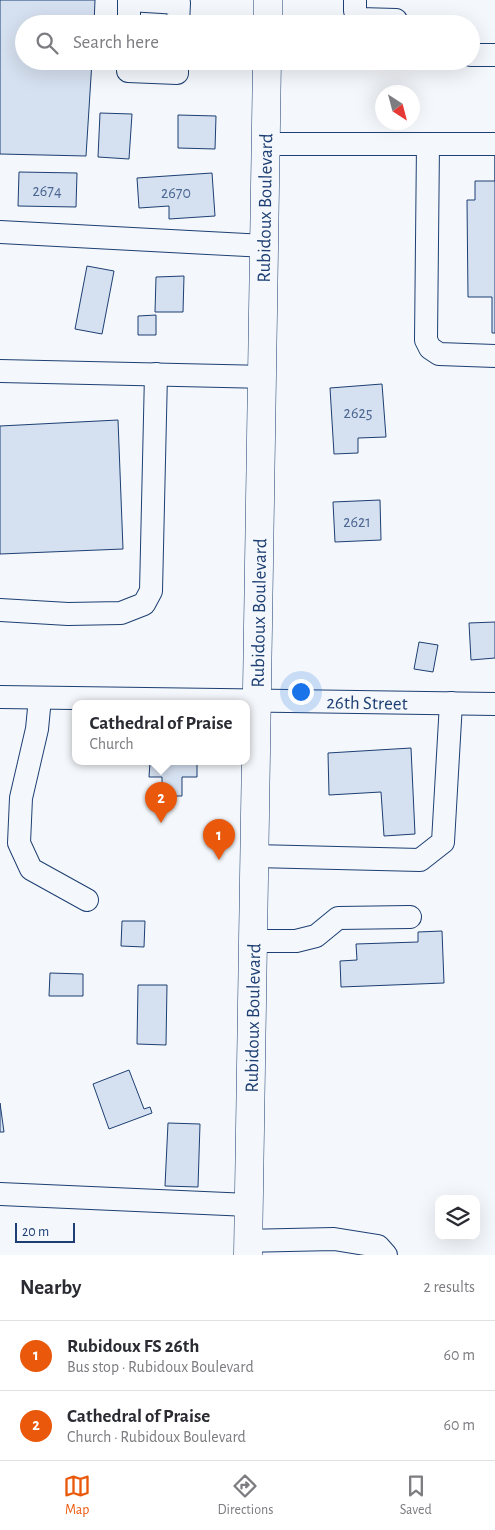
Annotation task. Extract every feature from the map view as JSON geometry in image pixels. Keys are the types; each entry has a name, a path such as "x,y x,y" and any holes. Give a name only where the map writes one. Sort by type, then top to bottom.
{"main road":[{"path":"268,0 268,15"},
{"name":"Rubidoux Boulevard","path":"248,1248 266,70"}],"street":[{"path":"129,15 129,0 179,3 178,15"},
{"path":"355,0 355,11 358,15"},
{"path":"480,55 495,55"},
{"path":"128,70 177,74 177,70"},
{"path":"265,144 495,144"},
{"path":"428,144 426,340 430,348 439,354 495,356"},
{"path":"0,232 264,246"},
{"path":"0,370 262,377"},
{"path":"0,610 68,614 121,613 144,604 151,591 156,374"},
{"name":"26th Street","path":"0,697 495,704"},
{"path":"40,698 37,729 21,798 19,843 31,869 87,900"},
{"path":"255,856 420,860 443,842 451,703"},
{"path":"253,941 296,941 316,936 338,918 410,917"},
{"path":"0,1194 249,1205"},
{"path":"248,1248 334,1239 378,1246 386,1255"}],"building":[{"path":"0,0 95,0 94,15 15,15 15,70 91,70 86,156 0,154"},
{"path":"100,113 132,114 129,159 98,157"},
{"path":"178,115 216,116 215,149 178,148"},
{"path":"19,172 77,173 76,207 18,206"},
{"path":"212,173 215,216 169,219 169,206 139,208 137,178"},
{"path":"475,181 495,181 495,333 492,333 492,297 468,297 467,200 475,200"},
{"path":"87,266 114,271 102,334 75,329"},
{"path":"184,276 183,312 155,312 156,277"},
{"path":"156,315 156,335 138,335 138,316"},
{"path":"382,384 386,437 358,438 358,453 334,454 330,388"},
{"path":"118,420 123,549 0,554 0,426"},
{"path":"380,500 381,540 335,542 333,502"},
{"path":"495,622 495,658 471,660 469,623"},
{"path":"419,642 438,645 433,672 414,669"},
{"path":"411,748 415,834 384,836 381,792 329,795 328,753"},
{"path":"150,765 197,765 197,777 182,777 182,796 162,796 162,777 149,777"},
{"path":"122,921 145,921 144,947 121,946"},
{"path":"442,931 444,983 341,987 340,961 357,960 356,944 418,942 418,932"},
{"path":"50,973 83,974 83,996 49,996"},
{"path":"138,985 167,985 166,1045 137,1044"},
{"path":"129,1070 144,1109 150,1107 152,1113 109,1129 93,1084"},
{"path":"0,1103 4,1132 0,1132"},
{"path":"168,1123 200,1124 198,1187 165,1186"}],"place":[{"name":"Cathedral of Praise","path":"161,823"},
{"name":"Rubidoux FS 26th","path":"219,860"}]}
